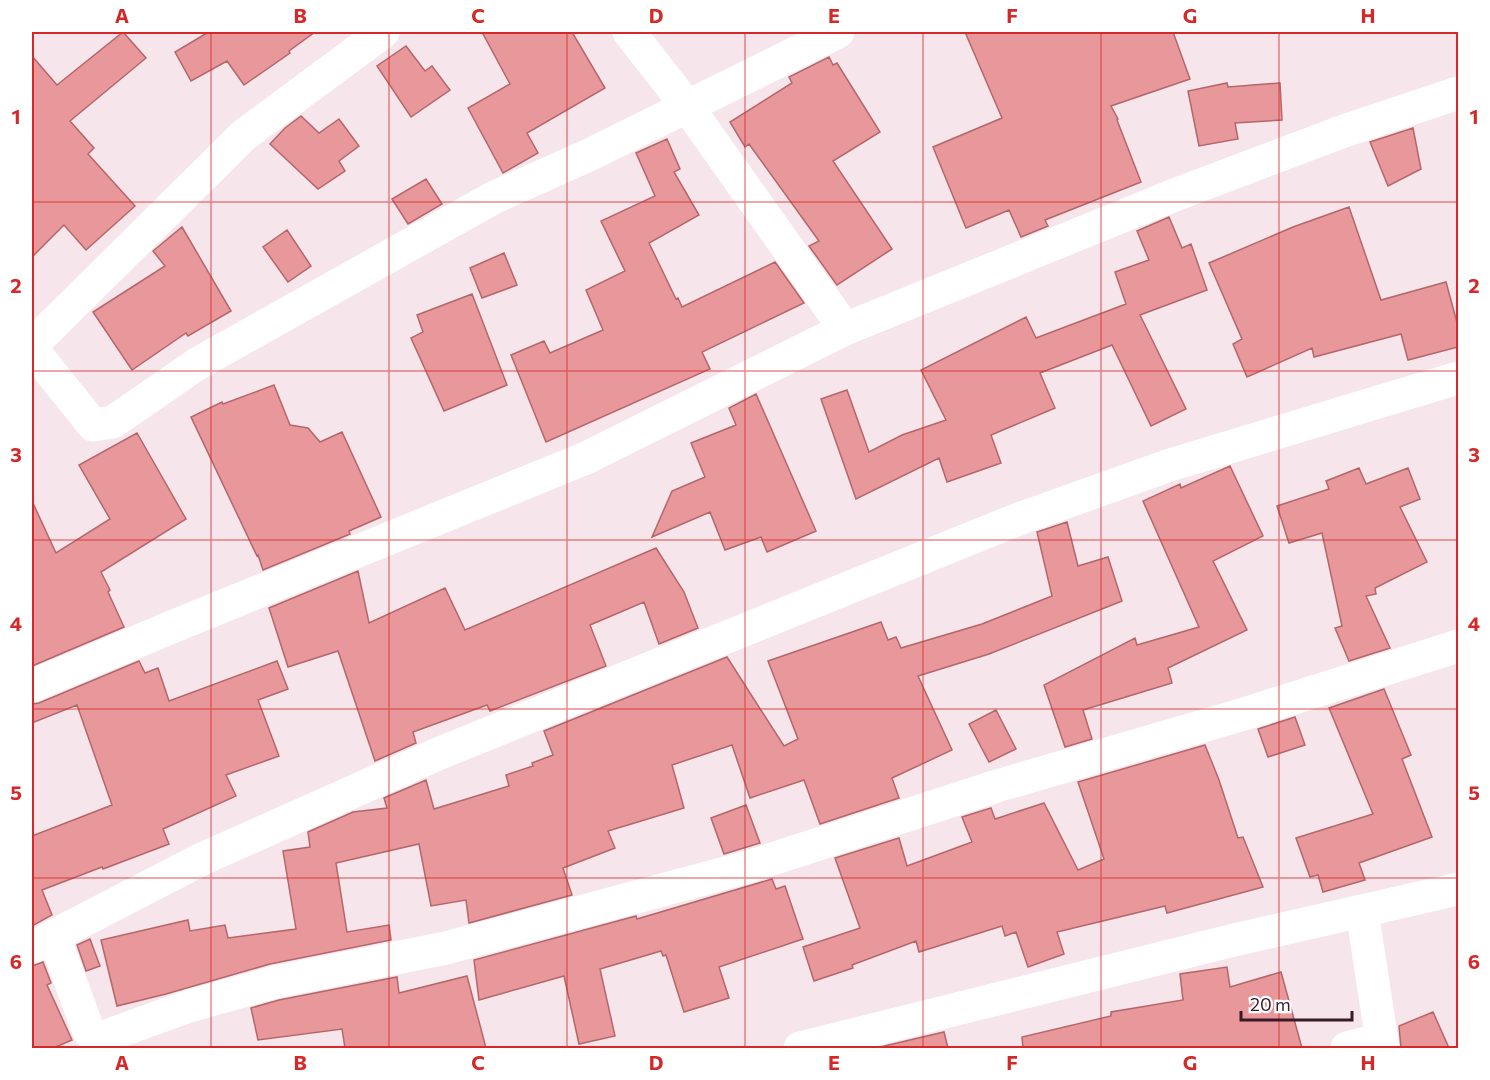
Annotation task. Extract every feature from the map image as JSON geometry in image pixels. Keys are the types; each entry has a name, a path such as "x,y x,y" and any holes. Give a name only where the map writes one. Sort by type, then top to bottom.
{"street":[{"path":"32,345 244,135 383,32"},
{"path":"629,32 687,106 845,329"},
{"path":"32,349 93,425 112,422 197,364 493,198 589,155 838,32"},
{"path":"32,686 167,628 586,458 845,329 1172,196 1344,131 1458,93"},
{"path":"1458,378 1170,465 1005,524 440,753 202,859 43,942 89,1032 98,1039 189,1006 264,985 447,948 748,867 997,786 1244,714 1458,646"},
{"path":"800,1048 1234,940 1458,889"},
{"path":"1347,1048 1383,1044 1362,911"}],"building":[{"path":"123,32 146,58 70,121 94,148 88,154 135,206 86,250 64,225 32,257 32,56 57,85"},
{"path":"206,32 315,32 289,51 290,53 244,85 227,61 191,81 175,52"},
{"path":"482,32 572,32 605,88 527,133 538,153 503,173 468,108 510,84"},
{"path":"965,32 1173,32 1190,79 1111,106 1141,182 1045,220 1048,226 1021,237 1009,210 966,228 933,147 1002,118"},
{"path":"406,46 425,71 432,66 450,90 411,117 377,66"},
{"path":"829,57 833,65 837,63 880,132 833,161 892,249 837,285 809,246 819,241 749,144 745,147 730,122 792,83 789,77"},
{"path":"1227,83 1228,87 1280,83 1282,120 1235,123 1238,139 1199,146 1188,91"},
{"path":"301,116 319,133 339,119 359,146 339,161 345,171 318,189 270,144 285,128"},
{"path":"1413,128 1421,169 1388,186 1370,142"},
{"path":"667,139 680,169 674,172 699,215 649,243 682,307 775,262 804,303 702,352 710,369 546,442 511,355 544,341 550,353 603,330 586,290 625,271 601,221 655,196 636,153"},
{"path":"426,179 442,204 408,224 392,199"},
{"path":"1349,207 1381,300 1446,282 1458,326 1458,347 1408,360 1401,334 1314,357 1312,348 1247,377 1233,344 1242,339 1209,263 1293,227"},
{"path":"1169,217 1182,248 1191,244 1207,290 1140,315 1186,409 1151,426 1112,345 1040,373 1055,408 991,435 1001,463 947,482 939,458 856,499 821,399 847,390 869,452 902,435 946,420 921,370 1026,317 1036,338 1126,304 1115,272 1149,260 1137,231"},
{"path":"182,227 231,311 188,336 186,333 132,370 93,312 165,266 153,251"},
{"path":"287,230 311,266 288,282 263,247"},
{"path":"504,253 517,285 482,298 470,268"},
{"path":"472,294 507,385 444,411 411,338 423,332 417,315"},
{"path":"274,385 290,425 308,428 320,442 342,432 381,517 349,531 350,534 263,570 258,555 191,417 222,402 223,404"},
{"path":"756,394 816,531 767,552 761,537 725,550 710,512 652,537 672,491 705,477 691,443 736,425 729,408"},
{"path":"137,433 186,519 101,572 124,627 32,666 32,501 56,553 110,519 79,465"},
{"path":"1230,466 1263,536 1213,561 1247,630 1168,668 1172,683 1083,710 1092,739 1065,747 1044,685 1135,638 1137,645 1199,627 1143,501 1180,484 1181,488"},
{"path":"1359,468 1366,484 1408,468 1420,499 1400,507 1427,562 1375,588 1376,594 1366,596 1390,648 1349,661 1335,628 1342,626 1322,533 1289,543 1277,506 1329,489 1326,481"},
{"path":"1067,522 1078,566 1108,557 1122,601 989,654 918,676 952,750 892,778 899,798 820,824 804,780 750,798 732,745 672,765 684,808 608,831 615,848 563,868 572,895 469,923 466,900 431,906 419,844 336,863 347,932 389,925 391,940 270,964 117,1006 101,940 188,920 190,931 225,925 228,938 296,929 283,851 310,847 308,832 353,812 387,808 384,798 426,780 434,809 509,786 506,775 533,766 532,763 553,755 544,731 727,657 784,746 798,739 768,661 881,622 888,640 896,637 901,648 982,624 1052,596 1037,532"},
{"path":"656,548 684,592 698,628 659,644 644,602 590,625 606,666 490,711 487,705 413,732 416,743 375,761 338,651 288,667 269,608 358,571 369,623 445,588 465,630"},
{"path":"139,661 145,673 158,668 169,701 277,661 288,689 258,700 279,756 226,775 236,796 163,829 169,844 42,890 52,915 32,926 32,836 112,805 77,705 32,723 32,704"},
{"path":"1384,689 1411,755 1402,759 1432,837 1359,863 1365,880 1323,892 1318,875 1310,877 1296,838 1373,814 1329,708"},
{"path":"996,710 1016,749 989,762 969,724"},
{"path":"1295,717 1305,745 1268,757 1258,729"},
{"path":"1205,745 1238,838 1243,837 1263,887 1167,913 1165,906 1057,932 1064,954 1028,967 1016,932 1005,936 1002,926 919,952 916,941 852,965 853,968 814,981 803,947 860,928 835,858 899,838 907,866 972,842 962,817 991,808 995,819 1044,803 1078,870 1104,859 1078,782"},
{"path":"746,805 760,843 724,854 711,818"},
{"path":"772,879 776,889 785,886 803,939 719,967 729,998 684,1012 666,955 663,956 661,951 600,969 615,1036 579,1044 564,976 479,1000 474,960 636,916 637,919"},
{"path":"90,939 100,966 86,971 77,945"},
{"path":"43,962 51,983 47,985 72,1040 53,1048 32,1048 32,966"},
{"path":"1227,967 1230,987 1281,972 1302,1048 1023,1048 1022,1037 1111,1016 1111,1012 1183,1000 1180,974"},
{"path":"467,976 486,1048 345,1048 342,1029 258,1040 251,1008 279,1000 397,977 399,993"},
{"path":"1433,1012 1449,1048 1401,1048 1399,1026"},
{"path":"944,1032 948,1048 876,1048"}]}
